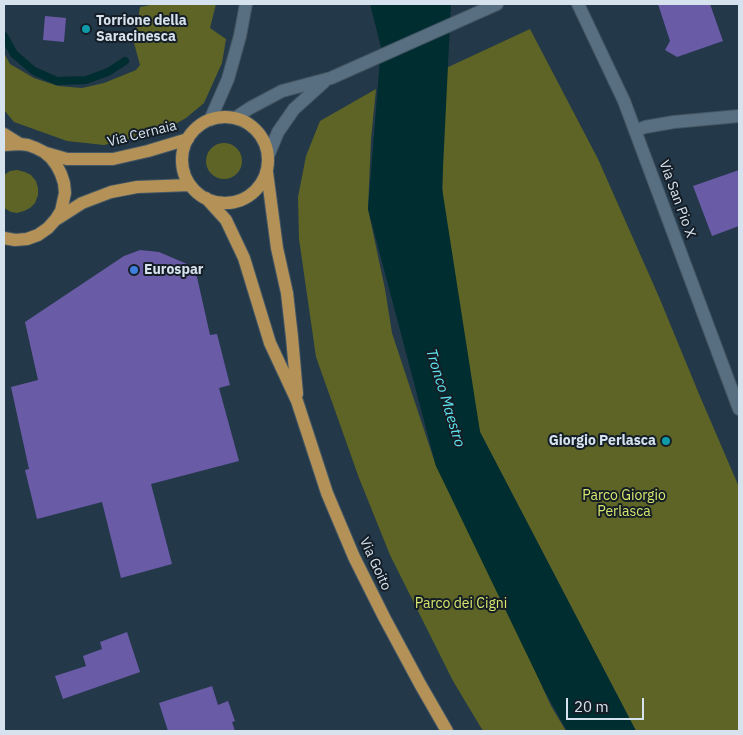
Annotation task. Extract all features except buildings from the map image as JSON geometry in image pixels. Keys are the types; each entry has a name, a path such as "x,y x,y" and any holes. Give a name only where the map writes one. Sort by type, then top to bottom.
{"main road":[{"path":"222,117 235,118 251,126 263,139 268,156 267,172 258,188 243,199 224,203 206,198 197,193 184,174 182,162 188,138 201,125 222,117"},
{"name":"Via Cernaia","path":"4,134 20,144"},
{"name":"Via Cernaia","path":"4,145 20,144 67,159 113,159 148,151 188,138"},
{"path":"4,238 21,239 38,235 56,219 64,202 64,183 57,166 44,152"},
{"name":"Via Goito","path":"267,172 277,248 287,294 297,401"},
{"path":"56,219 82,204 111,192 137,187 190,185"},
{"name":"Via Goito","path":"206,198 226,220 244,258 270,343 297,401 327,493 354,557 384,618 447,731"}],"street":[{"path":"210,120 228,79 240,36 246,4"},
{"path":"235,118 282,92 325,81 497,4"},
{"name":"Via San Pio X","path":"578,4 624,101 636,131 739,409"},
{"path":"268,156 278,132 294,109 325,81"},
{"path":"636,131 674,122 739,116"}],"green space":[{"path":"155,4 216,4 210,28 226,39 222,63 204,103 186,118 167,129 104,145 67,141 14,122 4,110 4,53 10,64 34,78 58,86 82,88 104,83 136,70 140,65 134,43 130,41 137,27 140,7"},
{"name":"Parco Giorgio Perlasca","path":"530,29 598,159 659,297 739,487 739,731 636,731 480,432 442,222 444,69"},
{"name":"Parco dei Cigni","path":"376,89 371,139 368,209 392,333 436,466 497,585 551,706 566,731 483,731 453,681 390,555 359,478 316,357 299,239 298,197 306,156 320,121"},
{"path":"224,143 231,144 237,148 241,154 241,168 237,174 231,178 224,179 217,178 211,174 207,168 206,161 207,154 211,148 217,144"},
{"path":"17,170 31,175 36,181 38,195 35,203 30,208 17,213 4,208 4,175 10,171"}],"water":[{"name":"Tronco Maestro","path":"370,4 451,4 442,188 480,432 636,731 567,731 545,692 436,466 368,209 381,47"}],"waterway":[{"path":"4,36 14,54 34,71 57,81 86,80 108,72 125,61"}],"place":[{"name":"Torrione della Saracinesca","path":"86,29"},
{"name":"Eurospar","path":"134,270"},
{"name":"Giorgio Perlasca","path":"666,441"}]}
